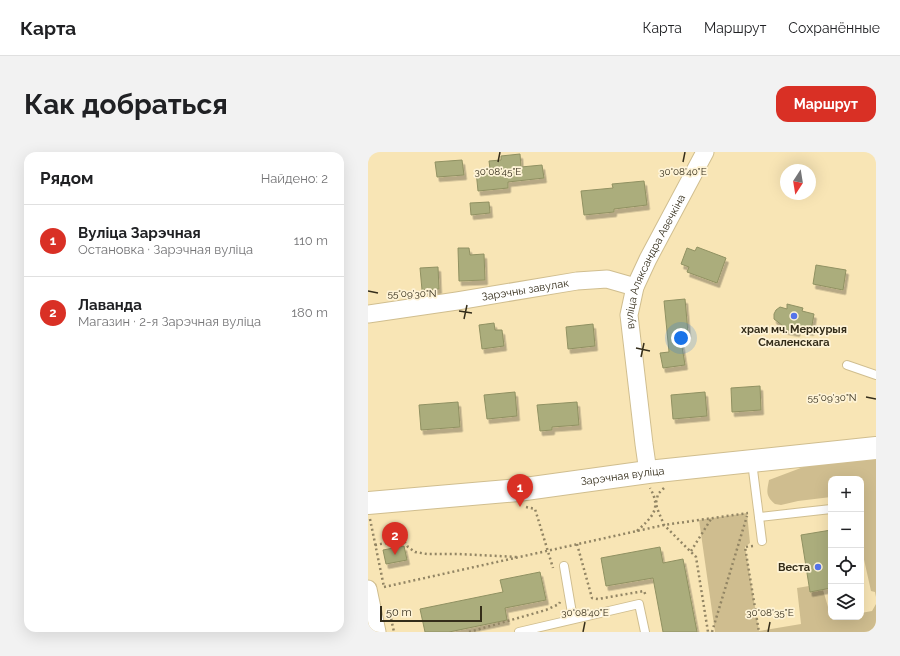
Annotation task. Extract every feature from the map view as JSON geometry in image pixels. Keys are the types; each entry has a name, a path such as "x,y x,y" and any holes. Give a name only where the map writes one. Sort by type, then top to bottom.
{"street":[{"name":"вуліца Аляксандра Авечкіна","path":"648,478 629,315 635,287 648,259 705,152"},
{"name":"Зарэчны завулак","path":"368,314 577,281 607,279 635,287"},
{"name":"Зарэчная вуліца","path":"369,510 518,490 648,478 752,461 876,448"},
{"path":"368,590 378,632"}],"lane":[{"path":"847,365 876,375"},
{"path":"752,461 756,515 760,543"},
{"path":"756,515 828,509"},
{"path":"564,566 573,619"},
{"path":"519,632 639,604 645,632"}],"path":[{"path":"648,478 664,525 696,557 708,632"},
{"path":"637,531 653,514 658,494 665,486"},
{"path":"712,632 750,507"},
{"path":"535,508 555,574"},
{"path":"369,510 384,587 664,525 748,513 756,515"},
{"path":"691,551 712,518"},
{"path":"375,545 404,541 408,547 415,552 427,554 519,557"},
{"path":"759,632 745,547 760,543"},
{"path":"577,544 592,598 598,599 644,591 646,598"},
{"path":"469,632 546,610 559,604 561,597"},
{"path":"388,602 394,632"}],"shaded area":[{"path":"876,456 876,597 875,592 871,591 864,560 864,476 828,476 828,497 798,501 781,505 775,504 768,496 767,490 769,480 806,466"},
{"path":"747,513 750,543 745,547 759,631 801,624 797,588 809,586 810,592 823,590 828,607 828,620 864,620 864,612 872,611 876,604 876,632 715,632 699,520"}],"building":[{"path":"520,154 521,167 542,165 544,178 508,182 508,188 478,191 476,171 490,169 489,161 501,160 501,156"},
{"path":"462,160 464,175 437,177 435,162"},
{"path":"644,181 647,205 614,209 614,212 584,215 581,191 613,188 612,184"},
{"path":"489,202 490,213 471,215 470,203"},
{"path":"697,247 726,258 717,283 687,272 689,267 681,264 687,248 695,251"},
{"path":"458,248 469,248 470,255 484,254 485,280 459,281"},
{"path":"816,265 846,270 843,290 813,284"},
{"path":"438,267 439,289 422,290 420,268"},
{"path":"685,299 688,333 680,334 685,365 663,368 660,353 669,352 664,301"},
{"name":"храм мч. Меркурыя Смаленскага","path":"787,304 803,308 802,311 814,314 811,331 798,328 797,332 782,329 783,326 774,319 774,314 780,307 787,309"},
{"path":"494,323 495,330 502,330 504,346 482,349 479,325"},
{"path":"593,324 595,346 568,349 566,327"},
{"path":"760,386 761,410 732,412 731,388"},
{"path":"515,392 517,416 487,419 484,395"},
{"path":"705,392 707,416 673,419 671,395"},
{"path":"458,402 460,427 421,430 419,405"},
{"path":"577,402 579,425 552,427 552,430 540,431 537,405"},
{"name":"Веста","path":"828,530 828,589 810,592 801,535"},
{"path":"404,546 407,560 386,564 383,550"},
{"path":"660,547 663,563 683,559 697,632 663,632 653,578 606,586 601,558"},
{"path":"540,572 546,600 505,608 507,620 449,632 425,632 420,609 503,592 500,580"}],"place":[{"name":"храм мч. Меркурыя Смаленскага","path":"794,316"},
{"name":"Вуліца Зарэчная","path":"520,507"},
{"name":"Лаванда","path":"395,555"},
{"name":"Веста","path":"818,567"}]}
